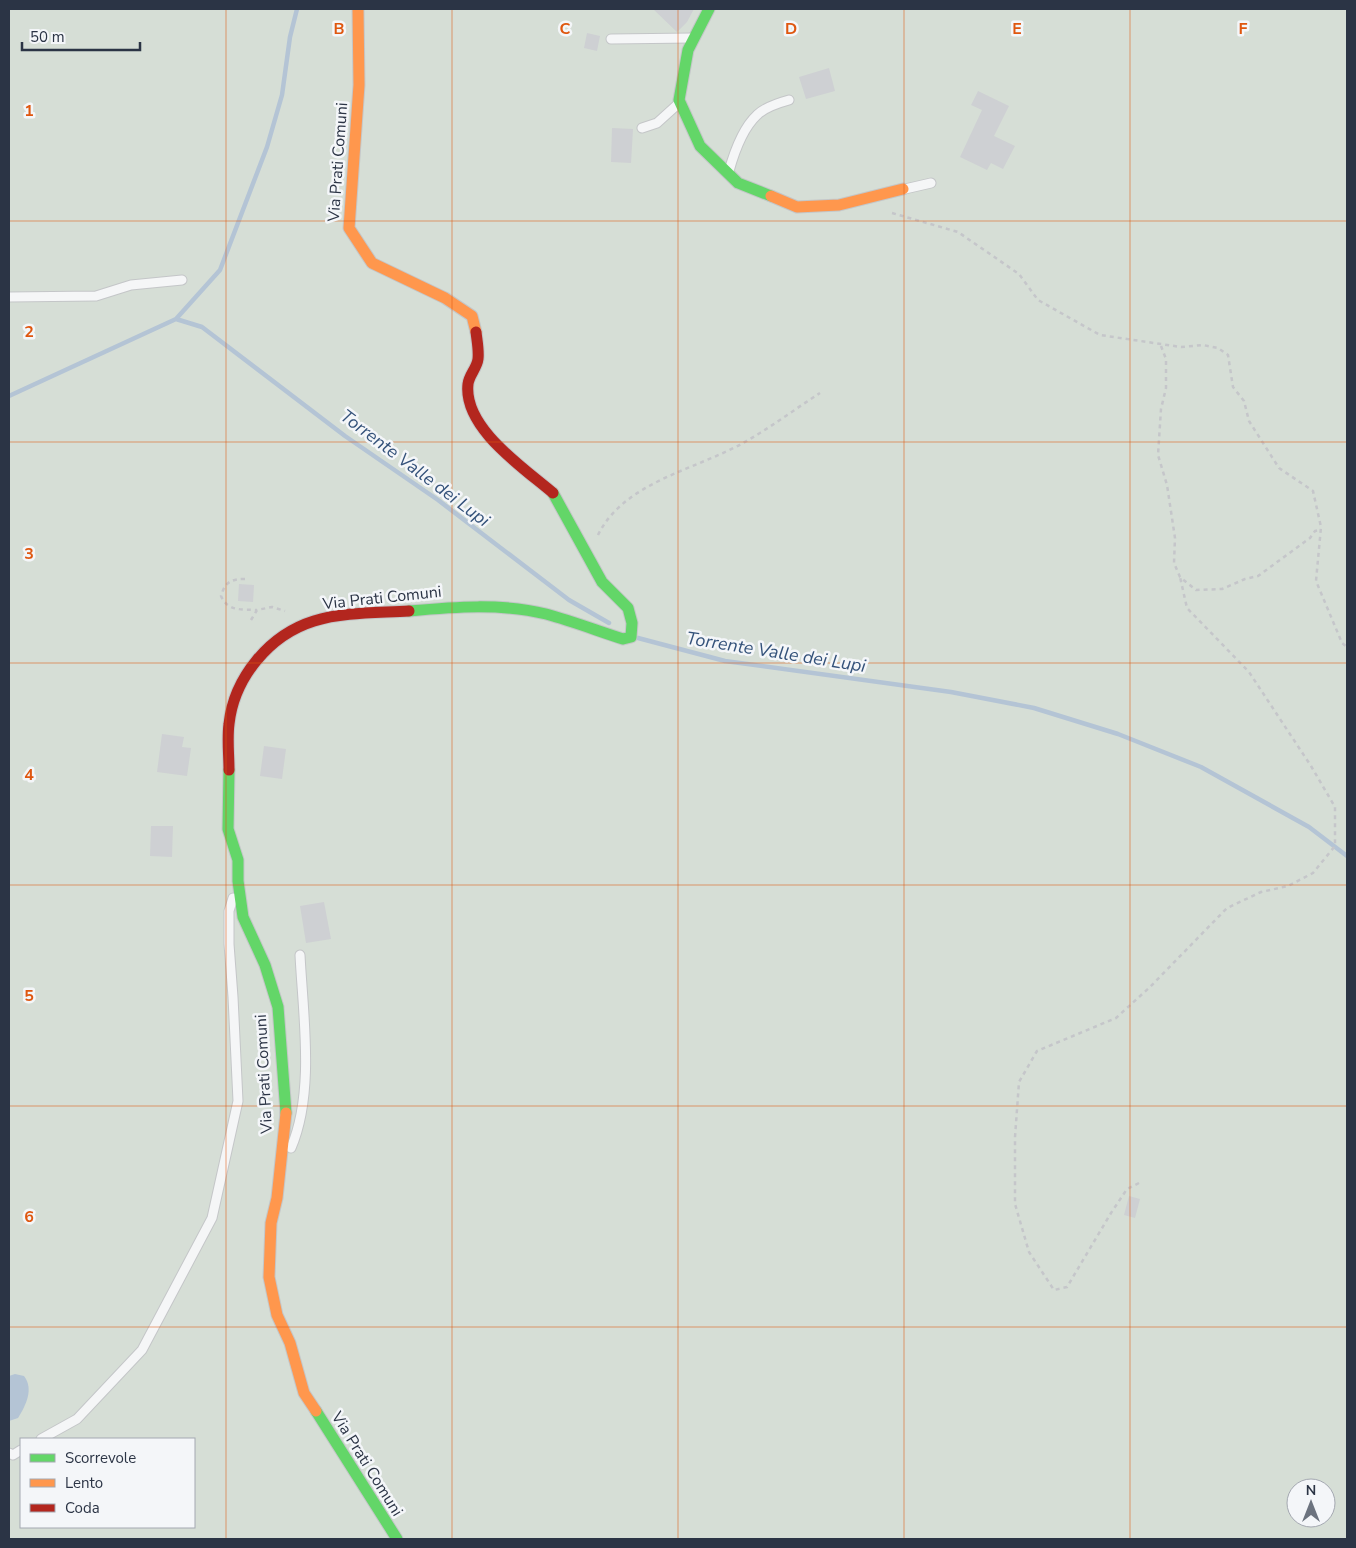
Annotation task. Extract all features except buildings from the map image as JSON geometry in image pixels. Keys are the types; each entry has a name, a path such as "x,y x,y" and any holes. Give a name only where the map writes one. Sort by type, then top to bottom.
{"street":[{"name":"Via Prati Comuni","path":"358,9 359,85 349,228 372,263 445,298 472,316 476,328 478,360 468,384 472,409 483,430 499,447 554,493 602,582 628,608 632,623 631,638 622,638 545,614 453,606 334,617 314,621 289,631 260,655 234,696 229,724 228,829 238,860 238,881 243,916 265,965 278,1006 286,1116 280,1175 271,1223 269,1277 277,1315 290,1343 304,1393 397,1539"},
{"path":"709,9 688,50 680,102 700,146 728,174 738,183 797,207 839,205 903,189"}],"lane":[{"path":"610,39 668,40 695,37"},
{"path":"728,174 733,157 757,115 775,104 789,100"},
{"path":"642,128 657,123 680,102"},
{"path":"903,189 931,183"},
{"path":"9,297 96,296 131,285 182,280"},
{"path":"43,1438 77,1420 142,1350 212,1218 238,1101 233,997 228,944 229,911 238,881"},
{"path":"280,1175 298,1134 302,1112 305,1060 300,955"},
{"path":"9,1452 13,1455 20,1451"}],"path":[{"path":"889,208 892,214 958,232 1019,274 1038,300 1100,335 1181,347 1203,345 1218,348 1228,355 1233,386 1244,401 1249,421 1280,468 1313,491 1320,530 1316,581 1342,643 1347,646"},
{"path":"1139,1183 1127,1189 1067,1287 1054,1290 1029,1252 1015,1204 1015,1137 1019,1082 1037,1051 1116,1018 1163,974 1227,908 1261,892 1288,886 1313,873 1335,846 1335,807 1311,766 1249,672 1187,608 1180,577 1174,563 1175,538 1167,485 1158,456 1161,409 1166,388 1166,360 1161,345"},
{"path":"584,551 597,538 604,524 621,504 649,487 744,443 820,393"},
{"path":"1180,577 1196,590 1222,589 1245,579 1258,576 1310,538 1314,531 1320,530"},
{"path":"246,579 228,581 221,596 224,604 232,609 257,610"}],"shaded area":[{"path":"9,9 1347,9 1347,1539 9,1539"}],"water":[{"path":"15,1374 24,1376 29,1392 24,1408 18,1418 9,1421 9,1376"}],"waterway":[{"path":"9,396 176,319 220,270 267,147 282,95 290,37 297,9"},
{"name":"Torrente Valle dei Lupi","path":"176,319 202,327 345,436 438,500 569,600 609,623"},
{"name":"Torrente Valle dei Lupi","path":"638,638 725,661 951,692 1034,708 1118,734 1201,767 1309,827 1347,856"}],"traffic: fast":[{"path":"709,9 688,50 679,100 700,146 738,183 771,196"},
{"path":"409,611 460,607 512,608 546,614 623,639 631,637 632,623 628,608 602,582 553,493"},
{"path":"229,770 228,829 238,860 238,881 243,917 265,965 278,1007 286,1113"},
{"path":"316,1411 397,1539"}],"traffic: slow":[{"path":"358,9 359,85 349,228 372,263 445,298 472,316 476,332"},
{"path":"771,196 797,207 839,205 903,189"},
{"path":"286,1113 277,1198 271,1223 269,1277 277,1315 290,1343 304,1393 316,1411"}],"traffic: jam":[{"path":"476,332 478,359 468,384 469,400 475,416 498,446 553,493"},
{"path":"229,770 228,730 232,707 246,675 256,660 269,648 282,637 298,628 325,618 361,613 409,611"}]}
